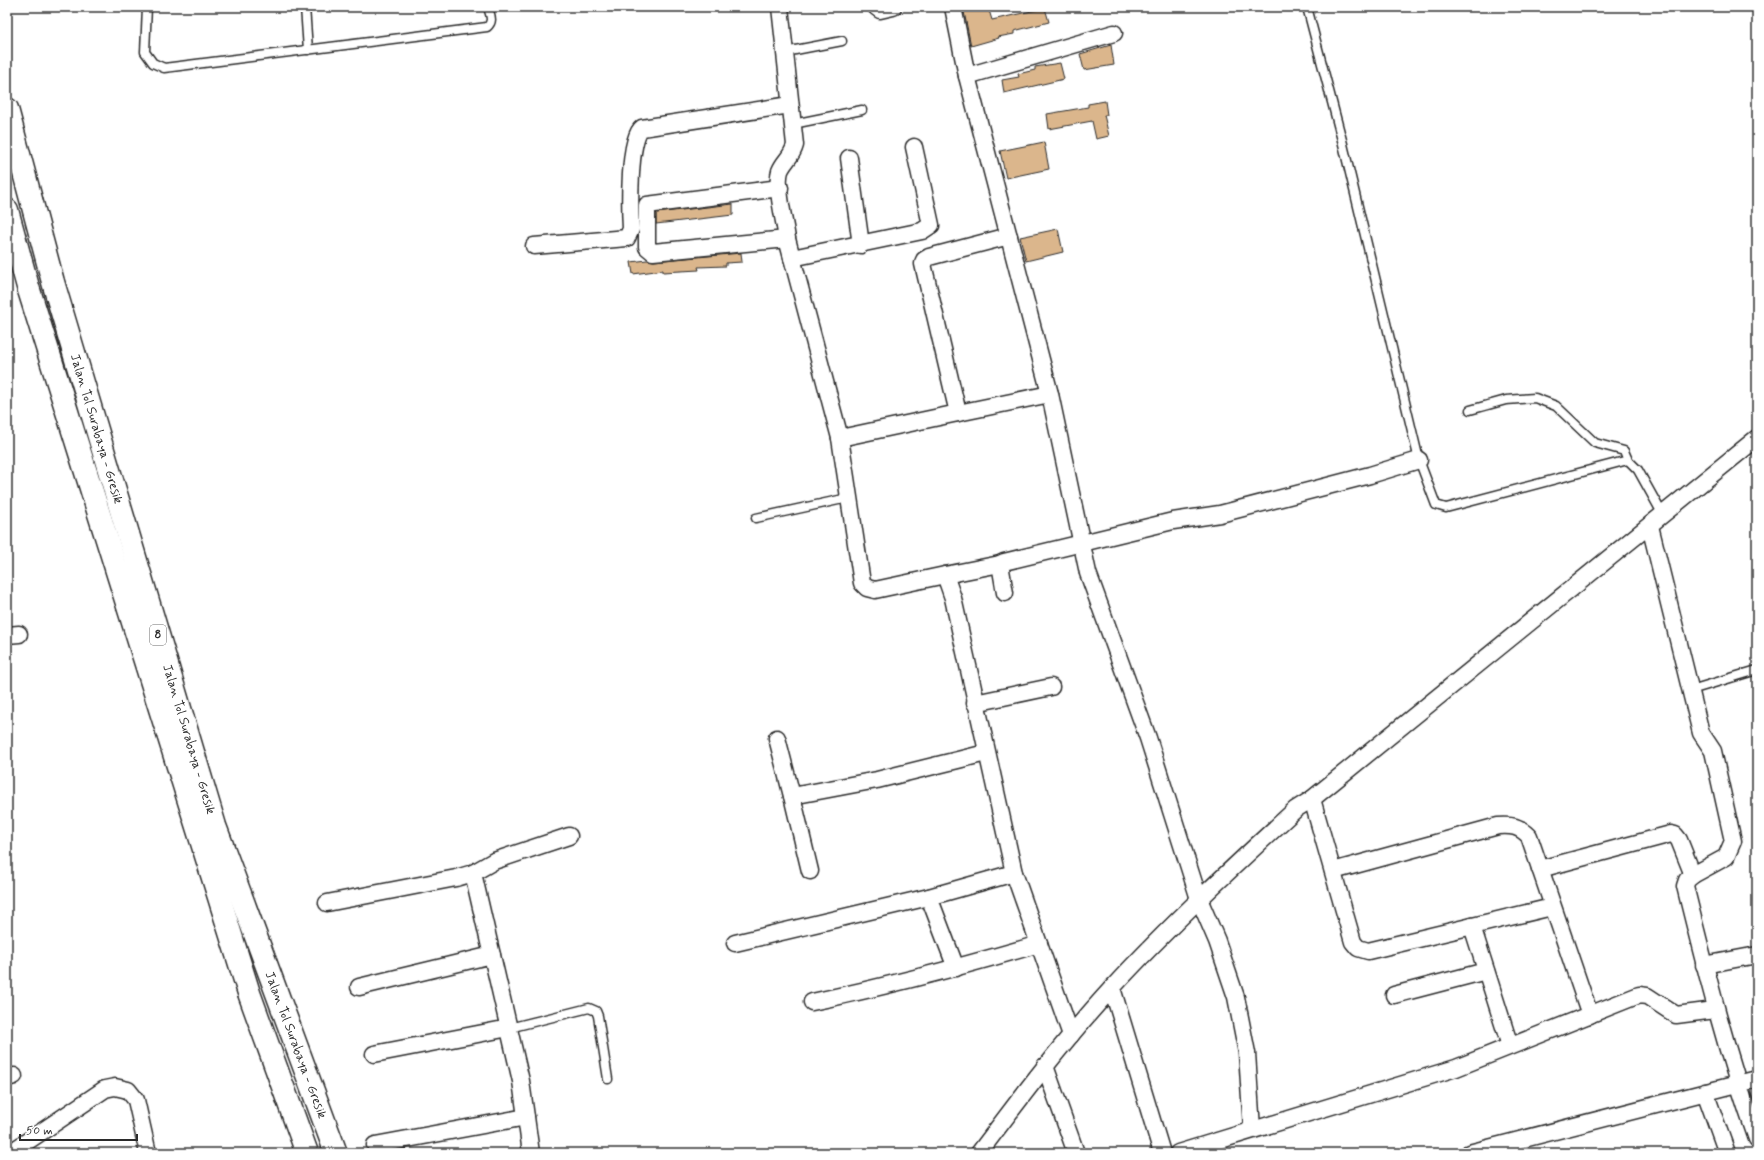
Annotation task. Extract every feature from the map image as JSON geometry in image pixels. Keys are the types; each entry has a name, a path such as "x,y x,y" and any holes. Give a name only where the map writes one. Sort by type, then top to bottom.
{"highway":[{"name":"Jalan Tol Surabaya - Gresik","path":"7,109 53,282 215,826 336,1153"},
{"name":"Jalan Tol Surabaya - Gresik","path":"7,210 30,294 199,836 249,992 307,1153"}],"street":[{"path":"780,7 794,144 790,158 784,164 780,172 780,188 787,239 840,438 862,583 867,588 875,590 1000,564 1082,542 1173,521 1220,514 1370,475 1419,460"},
{"path":"876,7 880,10 893,7"},
{"path":"953,7 967,76 1050,394 1091,582 1148,738 1199,899 1217,941 1236,997 1247,1052 1252,1129"},
{"path":"967,76 1114,33"},
{"path":"534,246 627,238 631,229 631,170 637,134 642,128 790,105"},
{"path":"792,258 922,231 931,225 914,147"},
{"path":"849,158 861,244"},
{"path":"780,188 647,204 647,247 653,252 787,239"},
{"path":"958,413 923,264 924,260 929,257 1009,236"},
{"path":"840,438 1050,394"},
{"path":"979,1153 1045,1066 1112,988 1199,899 1296,809 1312,799 1757,438"},
{"path":"1650,526 1702,734 1713,751 1733,841 1726,857 1687,880 1684,886 1715,1010 1757,1139"},
{"path":"1000,564 1005,593"},
{"path":"946,575 953,598 986,753 1014,873 1071,1035"},
{"path":"975,703 1051,687"},
{"path":"777,738 810,871"},
{"path":"792,796 877,780 986,753"},
{"path":"1312,799 1353,942 1358,948 1368,951 1552,907"},
{"path":"1333,871 1498,826 1513,825 1521,828 1529,836 1590,1015"},
{"path":"1540,869 1671,834 1675,835 1678,840 1693,876"},
{"path":"327,903 456,878 473,873 494,861 569,836"},
{"path":"473,873 521,1082 531,1153"},
{"path":"735,944 930,897 1014,873"},
{"path":"930,897 956,968"},
{"path":"1472,926 1510,1046"},
{"path":"812,1002 890,986 1039,944"},
{"path":"359,987 492,955"},
{"path":"1704,965 1757,955"},
{"path":"1394,995 1486,971"},
{"path":"1112,988 1162,1153"},
{"path":"1178,1153 1252,1129 1456,1068 1639,995 1647,996 1676,1016 1715,1010"},
{"path":"374,1054 509,1028"},
{"path":"1045,1066 1076,1153"},
{"path":"1469,1153 1757,1079"},
{"path":"10,1153 105,1089 115,1087 128,1090 136,1100 148,1153"},
{"path":"1705,1092 1727,1153"},
{"path":"375,1145 526,1117"}],"lane":[{"path":"147,7 144,52 153,63 164,68 487,27 491,24 488,7"},
{"path":"305,7 308,50"},
{"path":"1308,7 1343,144 1419,460 1436,505 1446,508 1628,460"},
{"path":"785,52 842,41"},
{"path":"793,124 862,110"},
{"path":"1470,410 1506,400 1535,398 1556,406 1595,442 1624,451 1628,460 1638,470 1663,515"},
{"path":"756,518 848,498"},
{"path":"1690,690 1757,670"},
{"path":"509,1028 589,1008 593,1009 598,1016 608,1079"}],"building":[{"path":"963,7 988,7 992,20 1045,8 1049,22 1014,31 1014,34 998,37 999,38 971,46"},
{"path":"1111,45 1114,65 1084,70 1080,54"},
{"path":"1060,63 1064,79 1004,93 1002,80 1019,77 1018,74 1035,70 1035,67"},
{"path":"1105,101 1107,115 1104,115 1109,136 1096,139 1092,121 1049,129 1047,114 1088,107 1088,104"},
{"path":"1044,142 1049,169 1006,178 1000,151"},
{"path":"733,204 733,215 656,224 656,213"},
{"path":"1058,229 1063,252 1026,261 1020,237"},
{"path":"741,253 742,262 726,263 726,266 698,267 699,270 663,272 663,270 633,274 631,262 647,260 654,261"}]}
